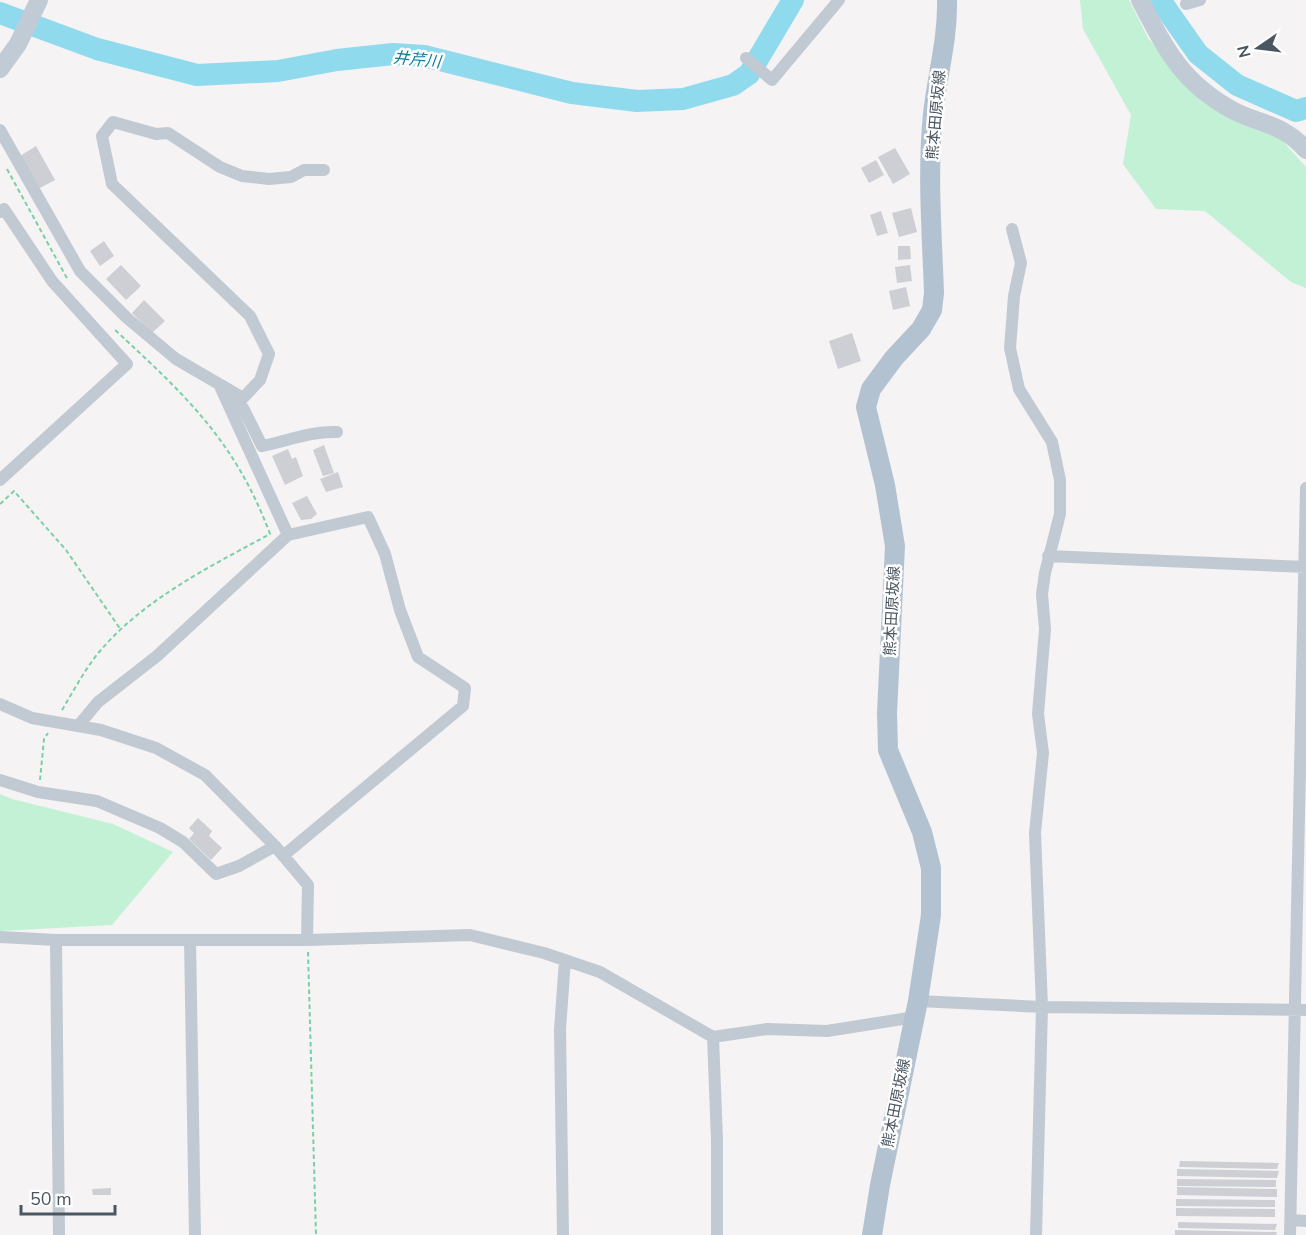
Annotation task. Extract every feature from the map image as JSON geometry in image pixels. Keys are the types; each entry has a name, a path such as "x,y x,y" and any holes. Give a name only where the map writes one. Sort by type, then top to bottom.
{"main road":[{"name":"熊本田原坂線","path":"872,1235 880,1185 917,1009 931,915 931,868 922,832 888,750 887,713 895,546 885,485 866,407 871,389 894,358 921,329 932,310 934,293 930,177 933,115 947,24 947,0"}],"street":[{"path":"746,58 772,80 839,0"},
{"path":"1140,0 1166,51 1184,73 1205,92 1235,111 1275,125 1296,138 1306,150"},
{"path":"1186,4 1200,0"},
{"path":"0,69 18,44 36,7"},
{"path":"0,130 80,271 127,318 176,359 243,398 260,380 268,354 250,316 112,184 102,136 113,122 156,134 168,133 179,138 220,167 242,176 268,179 291,177 304,170 324,170"},
{"path":"0,212 4,209 52,281 127,364 0,480"},
{"path":"1012,229 1021,262 1014,296 1010,348 1019,389 1052,442 1060,480 1060,514 1048,556 1042,594 1045,629 1038,714 1043,753 1035,833 1042,1006 1036,1235"},
{"path":"219,384 243,408 262,446 292,441 314,431 337,432"},
{"path":"219,384 288,534"},
{"path":"1290,1235 1301,1010 1306,488"},
{"path":"78,726 98,702 157,656 288,534 368,517 385,554 400,610 418,657 465,688 463,705 283,856"},
{"path":"1048,556 1305,567"},
{"path":"0,704 32,718 111,733 156,748 205,776 275,846 308,885 308,940"},
{"path":"0,780 38,792 98,801 160,828 183,842 216,874 239,866 275,846"},
{"path":"0,938 308,940 470,935 565,960 600,972 713,1037 767,1029 828,1031 917,1009 1042,1006 1301,1010"},
{"path":"56,940 59,1235"},
{"path":"190,940 195,1235"},
{"path":"563,1235 560,1029 565,960"},
{"path":"713,1037 717,1140 717,1235"},
{"path":"1291,1220 1306,1221"}],"path":[{"path":"5,165 68,280"},
{"path":"61,711 99,652 121,630 155,603 210,567 270,534 244,475 226,444 180,390 112,328"},
{"path":"0,504 15,491 66,550 121,630"},
{"path":"38,792 44,739 50,730"},
{"path":"308,940 316,1235"}],"green space":[{"path":"1080,0 1129,0 1149,40 1234,108 1270,127 1306,167 1306,288 1291,282 1205,211 1156,209 1123,164 1131,115 1083,29"},
{"path":"0,794 113,824 173,852 112,925 0,931"}],"building":[{"path":"36,146 55,180 38,189 20,156"},
{"path":"895,148 910,174 893,184 878,157"},
{"path":"876,160 884,175 869,183 861,168"},
{"path":"911,208 917,232 899,237 892,213"},
{"path":"881,211 888,233 877,236 870,215"},
{"path":"104,241 114,256 100,266 90,251"},
{"path":"898,246 910,246 911,259 898,260"},
{"path":"121,265 141,286 126,300 106,279"},
{"path":"910,265 912,281 897,283 895,267"},
{"path":"906,287 910,306 893,310 889,291"},
{"path":"144,300 165,321 152,333 132,313"},
{"path":"852,333 861,361 838,369 829,341"},
{"path":"324,445 334,473 323,476 313,450"},
{"path":"288,449 292,459 296,457 303,476 285,485 272,456"},
{"path":"338,472 343,487 326,492 320,479"},
{"path":"307,496 317,514 311,519 301,520 292,503"},
{"path":"198,818 212,831 209,836 222,848 211,860 189,839 194,833 189,828"},
{"path":"1180,1161 1279,1163 1277,1169 1179,1167"},
{"path":"1177,1169 1279,1171 1277,1178 1177,1176"},
{"path":"1177,1179 1276,1180 1276,1187 1177,1186"},
{"path":"1177,1187 1277,1189 1277,1197 1177,1195"},
{"path":"111,1188 111,1195 93,1195 92,1189"},
{"path":"1176,1199 1275,1200 1275,1207 1176,1206"},
{"path":"1176,1208 1275,1209 1275,1217 1176,1216"},
{"path":"1178,1222 1277,1224 1275,1230 1178,1228"},
{"path":"1175,1230 1277,1232 1276,1235 1175,1235"}],"waterway":[{"name":"井芹川","path":"0,13 97,49 197,75 278,71 337,60 393,54 424,56 572,93 637,101 683,99 733,85 749,74 793,0"},
{"path":"1160,0 1198,54 1237,85 1296,111 1306,108"}]}
